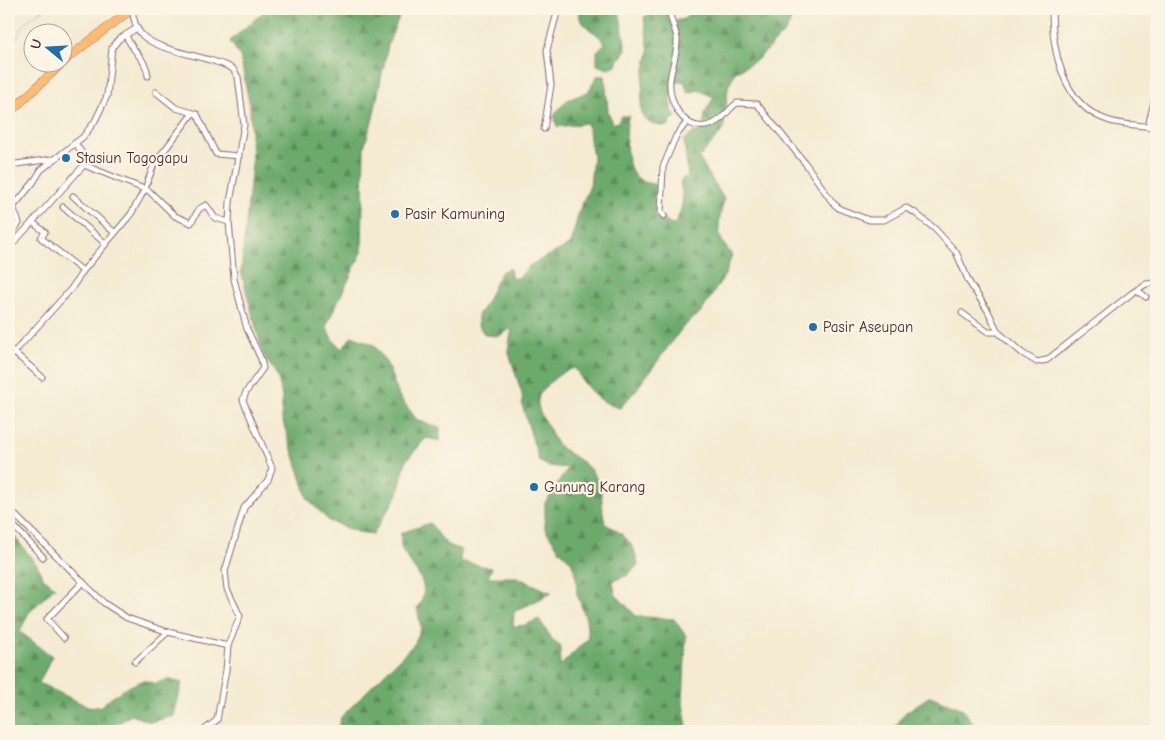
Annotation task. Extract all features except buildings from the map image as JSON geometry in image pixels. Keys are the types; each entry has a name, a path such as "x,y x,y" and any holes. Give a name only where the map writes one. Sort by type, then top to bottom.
{"highway":[{"path":"9,113 52,72 132,9"}],"street":[{"path":"132,9 137,28 142,36 162,45 228,66 236,72 244,125 228,222 234,279 248,329 262,359 263,368 246,392 244,405 272,468 268,480 244,508 227,565 225,576 227,589 240,616 228,646 220,709 214,724 203,731"},
{"path":"544,129 551,85 547,50 558,9"},
{"path":"670,9 671,21 677,40 669,82 670,96 687,122 694,126 710,125 720,120 737,103 757,104 805,163 829,198 840,209 869,220 878,221 906,208 935,229 956,252 969,282 988,311 998,332 1022,353 1037,362 1044,362 1146,284 1156,283"},
{"path":"1052,9 1052,34 1057,57 1062,74 1075,94 1089,110 1104,120 1156,128"},
{"path":"9,239 19,221 13,206 35,181 41,170 76,143 92,126 104,106 109,88 111,52 116,42 137,28"},
{"path":"126,35 130,47 146,65 148,76"},
{"path":"156,92 176,108 198,115 199,121 216,154 239,156"},
{"path":"1148,126 1155,98"},
{"path":"9,358 71,289 83,271 131,214 145,189 154,164 193,113"},
{"path":"664,216 661,212 663,167 676,136 687,122"},
{"path":"9,248 17,242 32,222 84,165 84,156 76,143"},
{"path":"16,164 55,159"},
{"path":"84,165 145,189 154,195 175,216 186,222 191,223 198,209 204,205 215,218 228,222"},
{"path":"73,196 115,233"},
{"path":"63,207 106,244"},
{"path":"32,222 45,232 41,238 83,271"},
{"path":"1137,290 1146,297"},
{"path":"962,313 988,332 998,332"},
{"path":"9,348 42,377"},
{"path":"9,509 104,603 127,618 168,632 228,646"},
{"path":"9,521 43,557"},
{"path":"64,638 47,620 83,582"},
{"path":"135,662 168,632"}],"green space":[{"path":"267,9 402,9 388,45 373,118 364,147 362,252 326,326 332,339 342,349 352,336 374,345 387,364 399,396 417,420 440,428 440,441 426,438 406,461 398,494 373,534 357,532 329,521 308,499 282,419 282,397 278,377 263,354 241,272 252,164 250,107 240,56 230,41"},
{"path":"578,9 619,9 626,49 616,65 608,69 597,65 597,51 605,43 584,24"},
{"path":"657,9 668,9 668,20 682,20 689,15 686,9 797,9 785,32 757,60 735,72 728,87 724,129 699,158 724,199 719,222 720,235 722,241 732,254 726,273 702,311 683,327 636,390 620,408 612,406 593,393 583,382 575,368 556,377 546,386 541,391 538,402 543,419 557,444 587,466 598,481 605,524 623,535 634,551 638,565 628,575 613,581 615,594 636,616 674,619 686,636 683,704 688,731 653,731 651,728 649,731 338,731 341,717 415,643 421,628 417,608 424,591 423,584 402,549 401,533 430,523 446,544 461,550 460,561 492,568 488,577 517,577 552,593 514,612 513,627 525,625 539,619 552,639 560,645 560,666 588,638 586,619 577,594 576,575 571,561 560,551 545,529 545,503 568,468 548,466 539,461 523,408 522,394 508,350 512,328 499,336 485,335 478,325 478,315 502,271 510,269 512,279 520,277 529,266 571,244 579,211 590,186 593,157 587,123 557,127 554,115 567,100 588,92 597,76 605,76 608,111 612,124 618,122 621,116 630,116 627,121 626,140 631,169 636,177 644,182 654,184 659,192 657,214 670,223 675,224 682,204 680,183 683,178 688,178 684,140 693,133 703,130 705,112 714,97 698,90 688,93 684,81 678,81 671,99 673,113 676,117 671,120 668,126 654,125 645,118 641,109 643,78 649,52 644,17"},
{"path":"9,530 38,566 42,577 55,587 28,614 20,632 52,656 39,683 87,706 100,707 126,688 144,680 155,684 168,679 182,683 174,716 151,722 131,715 107,731 9,731"},
{"path":"930,696 963,709 978,731 892,731 906,712"}],"waterway":[{"path":"9,51 22,27 36,14 45,9"}],"place":[{"name":"Stasiun Tagogapu","path":"66,158"},
{"name":"Pasir Kamuning","path":"395,214"},
{"name":"Pasir Aseupan","path":"813,327"},
{"name":"Gunung Karang","path":"534,487"}]}
